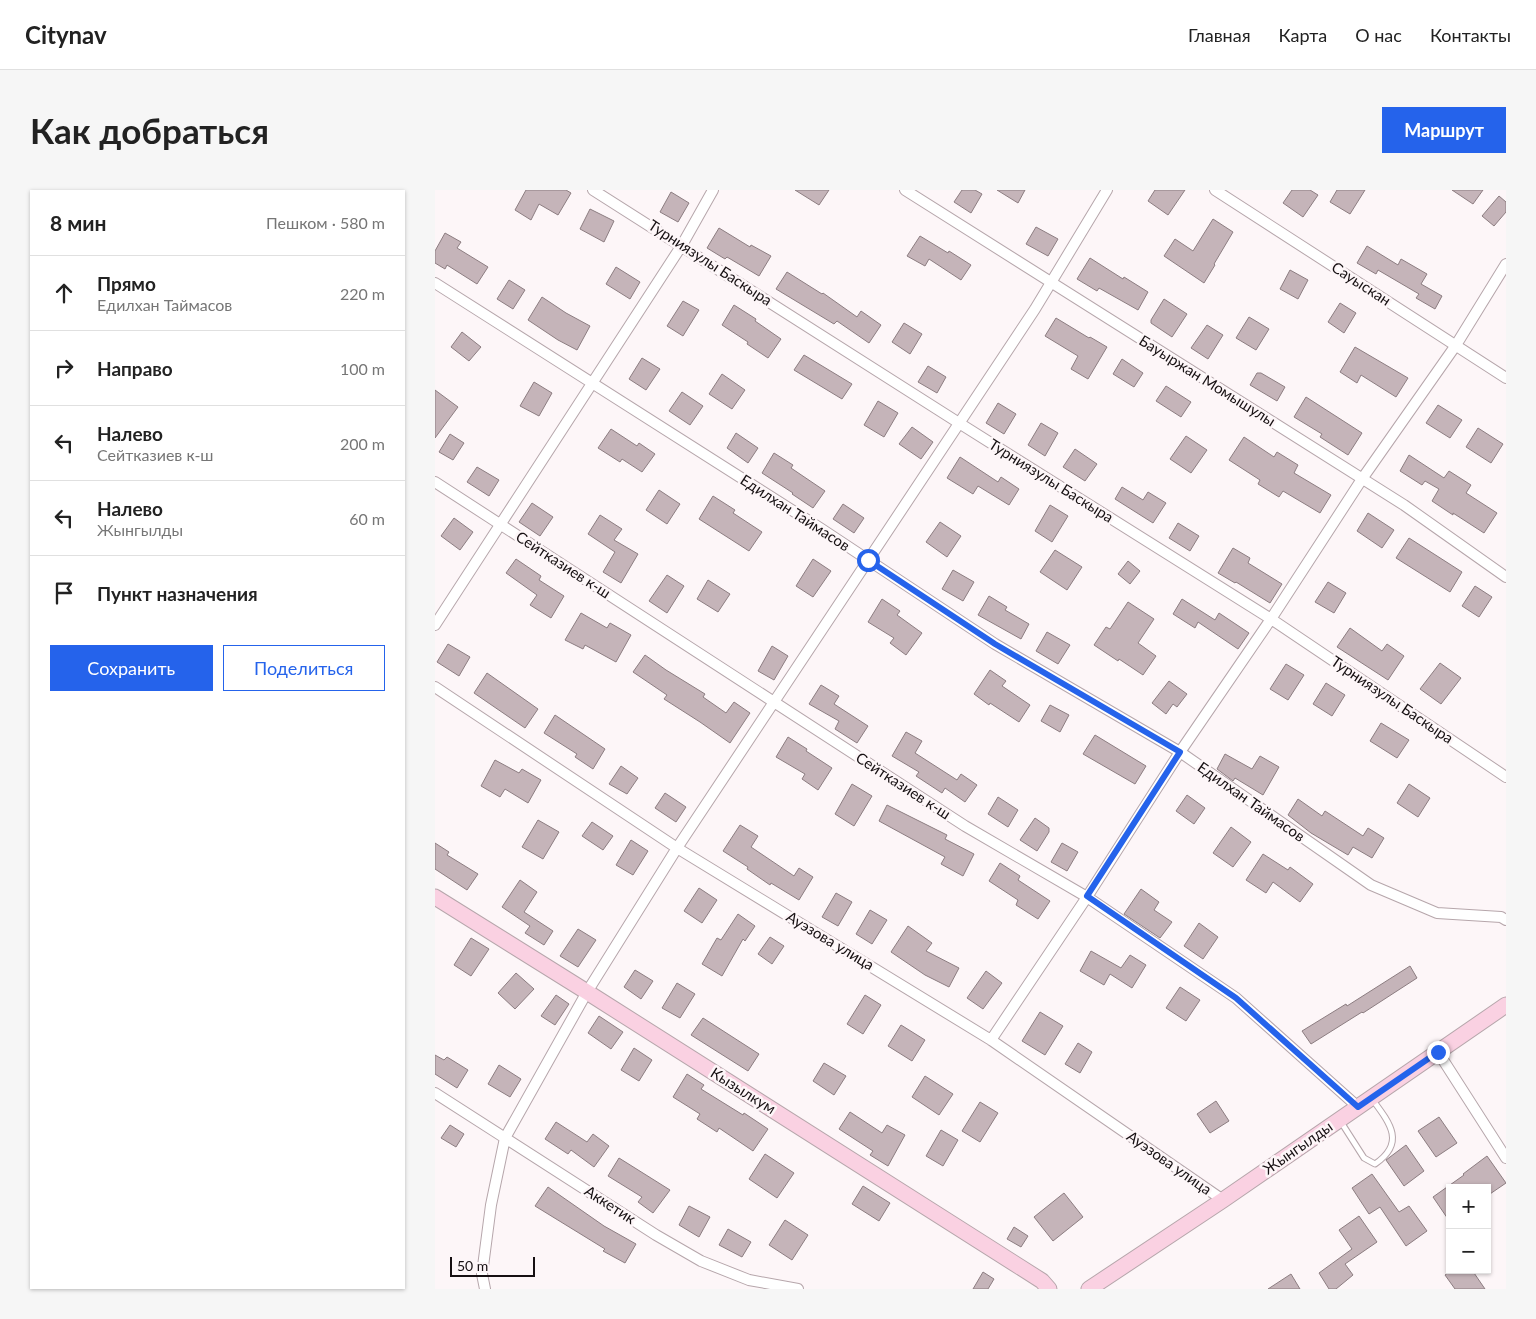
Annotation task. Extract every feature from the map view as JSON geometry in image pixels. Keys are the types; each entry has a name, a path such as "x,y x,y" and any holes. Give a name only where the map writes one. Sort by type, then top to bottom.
{"street":[{"name":"Турниязулы Баскыра","path":"593,190 1271,619 1506,777"},
{"path":"435,625 682,245 713,190"},
{"name":"Бауыржан Момышулы","path":"905,190 1404,505 1506,577"},
{"path":"485,1289 482,1274 491,1205 505,1138 587,992 677,848 1051,282 1107,190"},
{"name":"Сауыскан","path":"1215,190 1506,378"},
{"path":"991,1040 1362,479 1456,345 1506,264"},
{"name":"Едилхан Таймасов","path":"435,282 868,560 995,644 1180,752 1371,885 1437,913 1501,917 1506,920"},
{"name":"Сейтказиев к-ш","path":"435,482 965,826 1087,896 1236,998 1358,1107"},
{"name":"Ауэзова улица","path":"435,687 677,848 991,1040 1223,1200"},
{"name":"Кызылкум","path":"435,897 1042,1281 1049,1289"},
{"name":"Жынгылды","path":"1089,1289 1223,1200 1506,1005"},
{"path":"1438,1052 1506,1158"},
{"name":"Аккетик","path":"435,1093 656,1235 701,1261 749,1280 798,1289"}],"lane":[{"path":"1339,1120 1364,1158 1375,1164 1391,1150 1393,1136 1382,1113 1371,1098"}],"building":[{"path":"526,190 566,190 571,193 558,215 539,204 531,220 515,210"},
{"path":"795,190 829,190 819,205"},
{"path":"962,190 975,190 982,194 971,213 954,202"},
{"path":"997,190 1025,190 1018,203"},
{"path":"1155,190 1185,190 1168,215 1148,201"},
{"path":"1292,190 1310,190 1318,195 1303,217 1283,203"},
{"path":"1337,190 1365,190 1350,214 1330,202"},
{"path":"1452,190 1483,190 1473,204"},
{"path":"671,192 689,203 678,222 660,212"},
{"path":"1499,196 1506,202 1506,212 1494,226 1482,216"},
{"path":"590,209 614,221 604,242 580,229"},
{"path":"1213,219 1233,232 1204,283 1164,256 1175,239 1193,251"},
{"path":"1036,227 1058,239 1048,256 1026,244"},
{"path":"719,228 750,247 751,245 771,256 759,276 727,257 725,259 707,248"},
{"path":"445,233 461,242 457,248 488,267 477,284 447,265 445,269 435,263 435,251"},
{"path":"920,236 971,265 961,280 929,259 925,266 907,256"},
{"path":"1367,246 1398,265 1401,259 1427,274 1421,284 1442,296 1435,309 1416,298 1419,294 1378,270 1376,274 1357,263"},
{"path":"1090,258 1148,292 1138,310 1099,288 1097,291 1077,279"},
{"path":"616,267 640,282 630,299 606,284"},
{"path":"1290,270 1308,280 1298,299 1280,289"},
{"path":"787,272 823,293 857,317 861,311 881,325 869,343 837,321 834,324 776,289"},
{"path":"509,280 525,290 513,309 497,299"},
{"path":"542,297 590,326 577,350 528,320"},
{"path":"1164,299 1187,314 1172,337 1151,323"},
{"path":"683,301 699,310 683,336 667,326"},
{"path":"1340,303 1356,313 1344,333 1328,322"},
{"path":"734,305 756,319 755,321 781,339 768,358 722,325"},
{"path":"1249,317 1269,329 1256,350 1236,338"},
{"path":"1056,318 1107,347 1088,379 1071,369 1078,356 1045,336"},
{"path":"904,323 922,334 910,354 892,342"},
{"path":"1207,325 1223,335 1208,359 1191,348"},
{"path":"462,332 481,347 469,361 451,347"},
{"path":"1355,347 1408,378 1396,397 1361,375 1357,383 1340,372"},
{"path":"804,355 852,384 842,399 794,370"},
{"path":"642,358 660,369 646,390 629,379"},
{"path":"1122,359 1143,373 1134,387 1113,374"},
{"path":"928,366 946,377 937,393 918,382"},
{"path":"1257,373 1261,373 1285,387 1277,401 1250,385"},
{"path":"722,374 745,390 732,409 709,394"},
{"path":"534,382 552,393 539,416 520,406"},
{"path":"1166,386 1191,402 1181,417 1156,401"},
{"path":"435,390 458,407 435,438"},
{"path":"682,392 703,406 690,425 669,411"},
{"path":"1306,397 1362,433 1348,455 1320,437 1322,434 1294,417"},
{"path":"878,401 898,413 884,437 864,425"},
{"path":"998,403 1016,414 1004,434 986,423"},
{"path":"1438,405 1462,420 1450,438 1426,423"},
{"path":"1041,423 1058,433 1045,456 1028,445"},
{"path":"912,427 933,442 921,459 899,444"},
{"path":"1478,428 1503,444 1491,463 1466,447"},
{"path":"611,429 637,446 639,443 655,454 642,472 622,459 620,462 598,448"},
{"path":"736,433 758,448 748,463 727,448"},
{"path":"450,434 464,443 453,460 439,452"},
{"path":"1186,436 1207,450 1191,473 1170,459"},
{"path":"1244,437 1274,457 1277,452 1298,465 1294,473 1331,495 1320,513 1283,491 1279,497 1258,484 1260,480 1229,460"},
{"path":"1075,449 1097,464 1085,481 1063,467"},
{"path":"774,453 793,465 791,468 825,491 813,508 762,473"},
{"path":"1409,455 1444,478 1449,471 1471,485 1466,493 1497,513 1484,533 1432,501 1439,489 1425,481 1422,485 1400,471"},
{"path":"960,457 998,482 1001,477 1019,489 1009,505 978,486 973,494 947,478"},
{"path":"477,467 499,480 489,496 467,482"},
{"path":"1122,487 1143,500 1148,492 1166,503 1153,523 1115,499"},
{"path":"659,490 680,504 667,524 646,510"},
{"path":"713,496 735,510 733,513 762,532 749,551 699,519"},
{"path":"532,503 553,517 540,536 519,522"},
{"path":"843,504 864,518 854,533 833,519"},
{"path":"1050,505 1068,516 1052,542 1035,531"},
{"path":"1368,513 1394,530 1382,548 1357,531"},
{"path":"600,515 622,529 614,540 638,554 621,583 603,572 615,552 588,534"},
{"path":"454,518 473,532 460,550 441,536"},
{"path":"940,522 961,536 947,557 926,542"},
{"path":"1178,523 1199,536 1190,551 1169,538"},
{"path":"1409,538 1462,572 1450,592 1396,558"},
{"path":"1233,548 1250,558 1248,563 1282,584 1270,603 1218,573"},
{"path":"1055,550 1082,567 1067,590 1040,572"},
{"path":"516,559 541,576 539,580 564,596 551,618 530,605 537,595 506,573"},
{"path":"813,559 831,571 813,597 796,586"},
{"path":"1128,561 1140,571 1130,584 1118,574"},
{"path":"953,570 974,582 963,601 942,589"},
{"path":"667,575 684,586 667,613 649,601"},
{"path":"708,580 730,594 718,612 697,599"},
{"path":"1328,582 1346,593 1334,613 1315,602"},
{"path":"1475,586 1492,597 1479,617 1462,606"},
{"path":"989,596 1007,607 1005,610 1029,624 1021,639 978,615"},
{"path":"882,599 900,611 897,615 922,633 906,655 890,643 894,638 868,622"},
{"path":"1182,599 1215,620 1219,613 1249,633 1238,649 1198,622 1195,628 1173,614"},
{"path":"1128,602 1154,619 1138,643 1156,656 1143,675 1094,645 1106,627 1110,629"},
{"path":"581,613 607,628 610,623 631,635 616,662 585,645 583,649 565,640"},
{"path":"1350,628 1382,651 1387,644 1404,656 1388,680 1337,647"},
{"path":"1047,632 1070,645 1058,664 1036,651"},
{"path":"448,644 470,657 459,676 437,662"},
{"path":"772,646 788,656 774,680 758,671"},
{"path":"645,655 705,694 703,697 726,713 734,702 750,713 730,743 664,699 667,695 633,672"},
{"path":"1440,663 1461,678 1441,704 1420,689"},
{"path":"1286,664 1304,675 1288,700 1270,689"},
{"path":"990,670 1006,681 1002,686 1030,705 1019,722 974,694"},
{"path":"487,673 538,709 525,728 474,693"},
{"path":"1169,681 1187,694 1177,707 1173,704 1166,714 1152,703"},
{"path":"1326,683 1345,695 1332,716 1313,704"},
{"path":"821,685 839,696 834,704 868,726 857,743 835,729 839,721 809,704"},
{"path":"1050,705 1069,715 1060,732 1041,721"},
{"path":"555,715 605,749 593,769 575,757 577,754 544,733"},
{"path":"1381,723 1409,740 1397,758 1370,741"},
{"path":"906,732 922,741 915,753 957,780 961,774 977,785 965,802 945,788 942,793 916,776 919,772 892,756"},
{"path":"1095,735 1146,766 1135,784 1083,754"},
{"path":"788,737 832,768 818,790 802,779 805,774 776,757"},
{"path":"1225,754 1252,769 1260,756 1279,767 1263,795 1235,778 1233,781 1217,769"},
{"path":"495,760 519,773 522,769 541,780 528,803 505,789 500,797 481,786"},
{"path":"621,766 638,778 627,794 609,784"},
{"path":"852,784 872,796 854,826 835,814"},
{"path":"1409,784 1430,798 1418,817 1397,803"},
{"path":"665,793 686,807 676,822 655,808"},
{"path":"1187,795 1205,808 1194,824 1176,811"},
{"path":"998,797 1018,810 1008,827 988,814"},
{"path":"1298,799 1322,816 1325,811 1363,836 1368,828 1384,838 1372,858 1353,847 1348,855 1311,833 1288,815"},
{"path":"887,805 947,835 945,839 974,854 963,876 941,864 945,857 879,821"},
{"path":"1035,818 1049,828 1049,832 1037,851 1020,840"},
{"path":"538,820 559,832 543,859 522,847"},
{"path":"592,822 613,836 603,850 582,836"},
{"path":"740,825 758,836 751,847 794,876 799,868 813,877 799,900 771,883 770,885 747,869 748,867 723,851"},
{"path":"1231,827 1251,842 1233,867 1213,853"},
{"path":"631,840 648,851 633,875 616,865"},
{"path":"435,843 449,852 447,855 478,874 467,890 435,869"},
{"path":"1062,843 1078,852 1067,871 1051,862"},
{"path":"1263,854 1288,870 1290,867 1313,884 1300,902 1273,882 1266,893 1246,880"},
{"path":"1000,863 1020,876 1018,880 1050,901 1038,919 1016,905 1018,900 989,881"},
{"path":"520,880 537,892 524,912 553,931 544,945 525,933 530,926 502,907"},
{"path":"699,888 717,900 702,923 684,911"},
{"path":"1141,889 1159,902 1154,910 1172,922 1160,938 1124,914"},
{"path":"836,893 852,902 838,926 822,917"},
{"path":"870,910 887,920 872,944 856,934"},
{"path":"738,914 755,926 745,941 743,939 722,976 702,964 717,938 721,940"},
{"path":"1199,923 1218,937 1203,959 1184,946"},
{"path":"908,926 932,943 926,951 959,968 949,987 925,975 891,952"},
{"path":"578,929 596,940 578,967 560,956"},
{"path":"770,937 784,946 772,964 758,954"},
{"path":"471,938 489,949 471,976 454,965"},
{"path":"1091,951 1121,968 1130,955 1146,965 1132,988 1110,974 1104,985 1080,971"},
{"path":"1410,966 1417,978 1363,1013 1311,1044 1302,1031 1346,1004 1347,1006"},
{"path":"635,970 653,981 641,999 624,987"},
{"path":"986,971 1002,983 983,1009 967,998"},
{"path":"516,973 534,989 515,1009 498,993"},
{"path":"677,983 695,994 680,1018 662,1008"},
{"path":"1180,987 1200,1000 1186,1021 1166,1008"},
{"path":"556,995 569,1004 555,1025 541,1016"},
{"path":"865,995 881,1005 863,1034 847,1024"},
{"path":"1040,1012 1063,1026 1045,1055 1022,1041"},
{"path":"599,1016 623,1032 611,1049 588,1033"},
{"path":"703,1018 759,1054 748,1071 691,1035"},
{"path":"901,1025 925,1040 912,1061 888,1046"},
{"path":"1078,1043 1092,1052 1080,1073 1065,1064"},
{"path":"634,1048 652,1060 639,1081 621,1070"},
{"path":"435,1055 444,1060 447,1057 468,1070 457,1088 435,1074"},
{"path":"824,1063 846,1076 834,1095 813,1081"},
{"path":"499,1065 521,1079 510,1097 488,1084"},
{"path":"687,1074 704,1085 701,1089 768,1129 753,1151 719,1128 717,1132 697,1119 700,1114 673,1097"},
{"path":"925,1076 953,1094 939,1115 912,1097"},
{"path":"1216,1101 1229,1121 1210,1133 1197,1114"},
{"path":"980,1102 998,1113 980,1142 962,1131"},
{"path":"850,1112 882,1133 887,1125 905,1135 888,1166 870,1155 873,1151 839,1129"},
{"path":"1439,1117 1457,1143 1436,1157 1418,1131"},
{"path":"556,1122 587,1142 593,1134 609,1146 594,1167 571,1150 568,1154 545,1139"},
{"path":"450,1125 464,1134 456,1147 441,1138"},
{"path":"941,1130 958,1140 943,1166 926,1156"},
{"path":"1406,1145 1424,1171 1404,1186 1386,1160"},
{"path":"765,1154 794,1173 777,1198 749,1179"},
{"path":"1487,1156 1506,1183 1491,1193 1491,1184 1451,1184"},
{"path":"619,1158 670,1190 653,1213 638,1202 642,1197 608,1176"},
{"path":"1372,1174 1399,1212 1409,1206 1427,1231 1406,1246 1380,1207 1369,1214 1352,1188"},
{"path":"863,1186 890,1203 879,1221 852,1204"},
{"path":"548,1187 604,1226 636,1244 625,1263 603,1251 605,1249 535,1206"},
{"path":"1446,1188 1446,1216 1433,1197"},
{"path":"1064,1193 1083,1217 1053,1241 1034,1217"},
{"path":"689,1206 710,1217 699,1237 679,1225"},
{"path":"1359,1216 1377,1242 1345,1264 1353,1275 1336,1289 1329,1289 1319,1273 1352,1249 1339,1230"},
{"path":"785,1220 808,1235 792,1260 769,1245"},
{"path":"1014,1227 1028,1236 1021,1247 1007,1239"},
{"path":"728,1229 751,1242 742,1257 719,1245"},
{"path":"983,1272 994,1279 988,1289 973,1289"},
{"path":"1291,1274 1300,1289 1268,1289"},
{"path":"1475,1274 1485,1289 1455,1289 1445,1275"}],"route":[{"path":"868,560 995,644 1180,752 1087,896 1236,998 1358,1107 1438,1052"}]}
